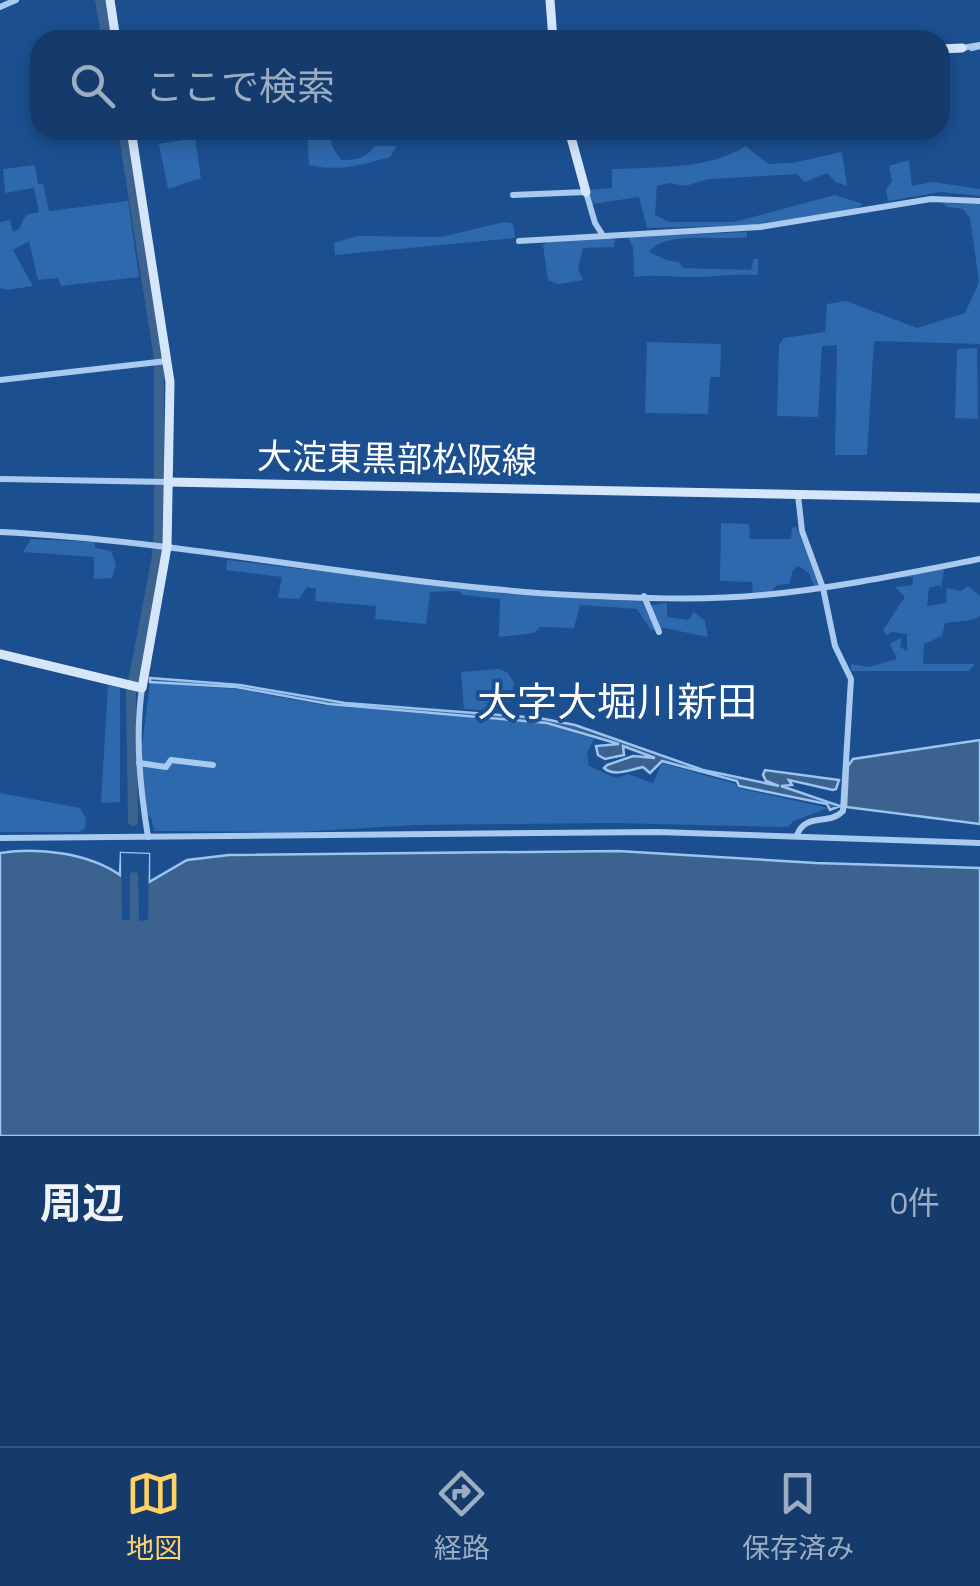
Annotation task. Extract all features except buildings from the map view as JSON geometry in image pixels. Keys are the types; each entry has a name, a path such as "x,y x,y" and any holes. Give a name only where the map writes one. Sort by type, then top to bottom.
{"main road":[{"path":"110,0 114,30"},
{"path":"550,0 552,30"},
{"path":"950,49 962,48"},
{"path":"0,654 140,688 161,546 163,361 132,140"},
{"path":"571,140 586,192"},
{"name":"大淀東黒部松阪線","path":"163,482 980,498"}],"street":[{"path":"0,7 16,0"},
{"path":"962,48 980,45"},
{"path":"513,195 586,192 602,234"},
{"path":"520,241 760,227 931,199 980,201"},
{"path":"0,380 163,361"},
{"path":"0,479 163,482"},
{"path":"797,836 800,827 811,820 839,816 844,802 850,679 835,646 823,588 802,530 798,495"},
{"path":"0,532 161,546 519,592 644,596 760,596 980,559"},
{"path":"644,596 660,632"},
{"path":"140,688 138,763 148,837"},
{"path":"138,763 166,767 170,760 213,764"},
{"path":"0,838 658,832 980,843"}],"shaded area":[{"path":"195,140 201,178 168,189 159,144"},
{"path":"308,140 331,140 341,160 360,158 374,146 397,146 390,157 350,167 309,165"},
{"path":"746,146 768,164 842,152 847,186 827,173 805,182 797,174 709,179 685,186 669,183 657,186 655,215 669,222 734,222 835,195 863,204 852,211 758,225 647,228 639,197 593,204 589,190 612,188 612,169 699,163"},
{"path":"909,160 912,186 932,182 980,189 980,196 941,192 888,201 886,190 892,181 889,166"},
{"path":"35,165 49,211 128,201 139,277 61,286 58,278 38,280 29,241 13,250 33,286 0,288 0,222 10,220 13,232 26,215 39,212 34,188 5,193 3,169"},
{"path":"943,203 980,204 980,344 874,341 867,455 835,455 837,345 822,346 818,417 777,416 779,345 784,338 825,332 827,304 846,301 917,328 965,313 979,282 970,218 963,209"},
{"path":"513,223 515,238 335,255 334,243 357,236 441,237"},
{"path":"747,232 747,237 667,241 649,252 679,262 683,268 751,270 754,259 758,259 758,275 634,277 633,247 628,237"},
{"path":"615,240 614,247 583,248 578,269 583,280 558,284 548,280 543,245 549,241"},
{"path":"647,342 721,344 720,377 710,377 708,414 645,413"},
{"path":"977,348 978,419 955,418 957,349"},
{"path":"721,523 749,524 750,539 791,539 792,528 796,526 819,585 814,586 809,573 798,566 789,584 777,585 771,592 753,593 752,582 720,581"},
{"path":"31,539 95,542 95,548 111,551 116,565 112,578 94,579 94,557 23,552"},
{"path":"227,560 508,594 641,598 646,606 667,603 667,617 688,620 694,612 705,621 708,637 664,628 651,630 637,609 580,605 574,628 540,627 534,633 499,637 500,599 458,591 430,592 426,624 375,619 376,606 315,601 316,589 307,587 299,599 278,598 282,577 226,570"},
{"path":"944,569 941,589 940,585 929,588 927,606 946,603 947,588 961,591 968,586 980,596 980,616 945,623 942,636 924,644 923,664 975,664 969,671 851,671 851,664 869,667 897,659 890,644 902,637 900,647 907,651 907,634 886,635 883,630 905,597 895,587 913,585 913,577 881,579"},
{"path":"499,669 508,673 514,683 511,702 486,703 494,711 464,709 461,672"},
{"path":"150,678 240,685 345,703 539,718 575,725 703,770 779,786 766,781 765,770 839,780 833,790 789,780 792,785 781,786 840,806 830,810 827,804 739,786 737,781 662,761 650,773 643,767 612,772 604,768 633,756 655,758 623,746 624,755 605,759 598,755 596,746 619,744 547,723 329,704 236,687 150,682"},
{"path":"150,683 237,689 323,705 548,724 594,739 587,753 589,766 616,778 628,774 653,783 662,763 736,784 738,788 828,808 787,827 613,823 416,825 298,832 154,831 140,760"},
{"path":"108,685 120,688 120,802 101,803"},
{"path":"980,740 980,824 846,807 848,766 853,759"},
{"path":"0,793 80,808 86,819 85,828 79,832 0,832"},
{"path":"618,851 980,868 980,1136 0,1136 0,853 63,854 93,861 120,875 121,853 149,854 149,882 187,860 229,855"}],"pier":[{"path":"121,853 149,854 148,920 139,921 138,873 133,872 130,920 122,920"}],"waterway":[{"path":"100,0 105,30"},
{"path":"971,50 980,48"},
{"path":"125,140 159,359 159,529 131,693 133,821"}],"district":[{"name":"大字大堀川新田","path":"617,702"}]}
